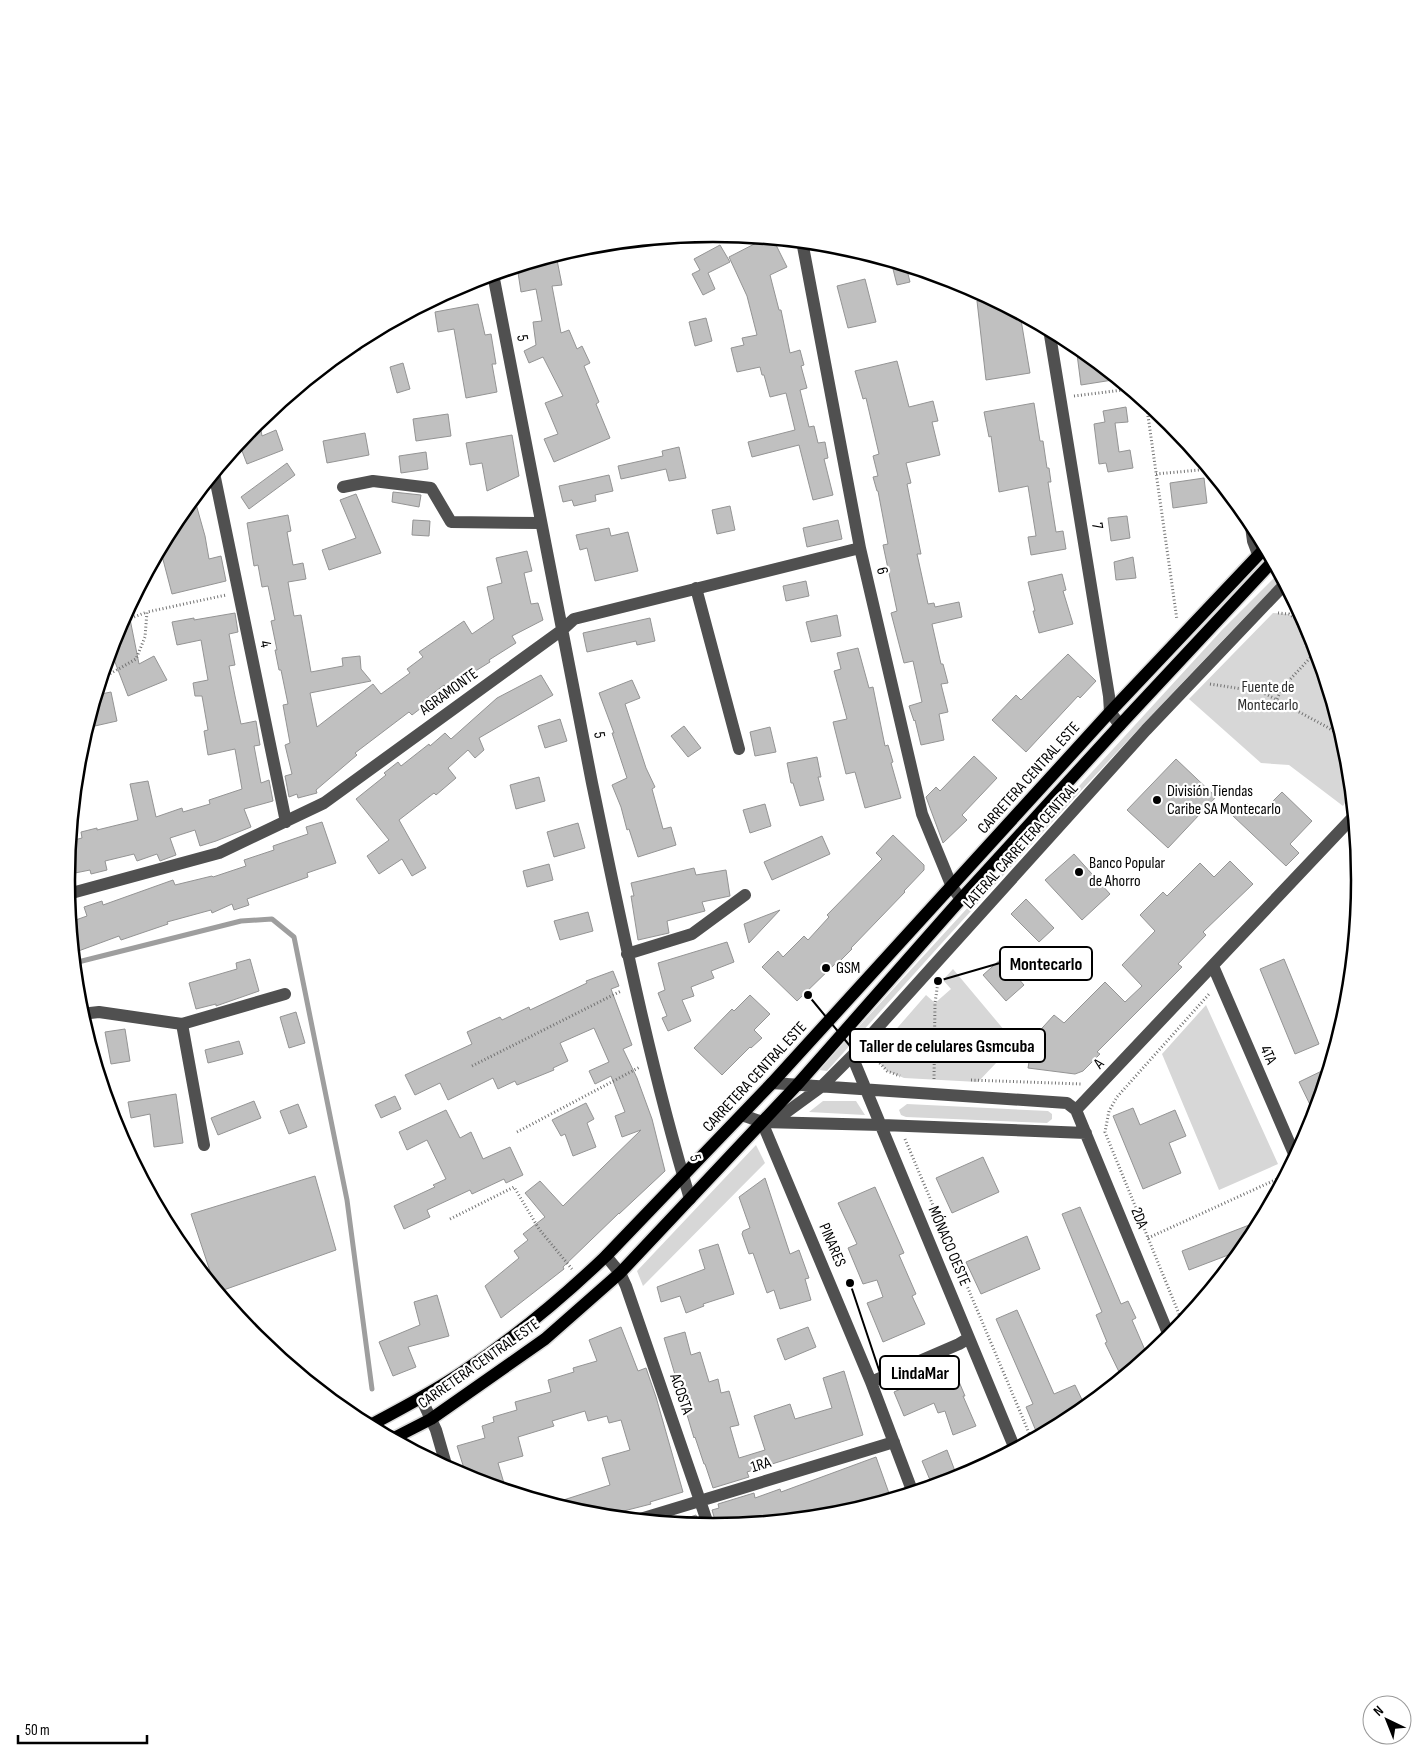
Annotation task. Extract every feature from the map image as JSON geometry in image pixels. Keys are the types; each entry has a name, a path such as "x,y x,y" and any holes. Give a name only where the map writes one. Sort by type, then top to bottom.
{"main road":[{"name":"CARRETERA CENTRAL ESTE","path":"376,1422 421,1398 463,1372 532,1321 581,1280 606,1256 772,1083 1110,712 1260,552"},
{"name":"CARRETERA CENTRAL ESTE","path":"398,1435 431,1419 545,1339 620,1273 690,1199 768,1122 797,1085 961,899 1269,566"}],"street":[{"name":"6","path":"803,248 860,548 922,814 952,887 961,899"},
{"name":"5","path":"494,280 627,954 690,1199"},
{"name":"7","path":"1050,338 1109,696 1110,712"},
{"name":"4","path":"216,481 286,822"},
{"path":"343,487 373,481 431,488 451,522 541,523"},
{"name":"AGRAMONTE","path":"75,892 219,853 324,803 562,630 574,619 860,548"},
{"path":"696,588 739,749"},
{"name":"LATERAL CARRETERA CENTRAL","path":"768,1122 821,1087 852,1056 1146,730 1281,589"},
{"path":"1110,712 1120,725"},
{"name":"A","path":"1076,1110 1349,821"},
{"path":"627,954 692,934 745,895"},
{"name":"4TA","path":"1213,966 1292,1149"},
{"path":"89,1013 98,1012 182,1024 285,994"},
{"path":"182,1024 204,1145"},
{"name":"MÓNACO OESTE","path":"852,1056 1013,1444"},
{"path":"772,1083 1067,1103 1076,1110"},
{"name":"2DA","path":"1076,1110 1166,1329"},
{"path":"742,1115 768,1122 1086,1133"},
{"name":"PINARES","path":"768,1122 911,1487"},
{"path":"606,1256 620,1273"},
{"name":"ACOSTA","path":"620,1273 706,1518"},
{"path":"871,1382 969,1338"},
{"path":"421,1398 431,1419 444,1459"},
{"name":"1RA","path":"652,1515 894,1442"}],"path":[{"path":"1060,398 1122,390"},
{"path":"1147,413 1177,621 1182,615"},
{"path":"1156,474 1203,470"},
{"path":"132,618 147,612 238,593"},
{"path":"109,674 136,659 145,637 147,612"},
{"path":"1273,613 1289,614 1296,620"},
{"path":"1298,624 1314,664"},
{"path":"1277,699 1282,688 1311,657"},
{"path":"1211,676 1204,683 1262,692 1334,733"},
{"path":"927,1078 934,1079 935,1003 938,981 932,988"},
{"path":"1179,1316 1105,1132 1109,1111 1117,1097 1220,982"},
{"path":"472,1066 634,984"},
{"path":"884,1043 878,1050 877,1060 887,1071 904,1078"},
{"path":"517,1132 653,1060"},
{"path":"970,1080 1088,1084"},
{"path":"886,1137 915,1139"},
{"path":"905,1138 1031,1434"},
{"path":"1092,1148 1112,1148"},
{"path":"1148,1238 1276,1180"},
{"path":"450,1219 514,1187 539,1229 573,1270"},
{"path":"566,1276 579,1263"}],"green space":[{"path":"1275,577 1278,583 1052,822 827,1071 819,1070 1222,630"},
{"name":"Fuente de Montecarlo","path":"1273,613 1289,614 1295,618 1301,632 1318,675 1330,715 1340,755 1347,797 1343,806 1289,765 1261,763 1189,699"},
{"path":"953,969 1015,1043 978,1082 904,1078 887,1071 877,1060 878,1050 926,995 935,1003 951,989 943,980"},
{"path":"1206,1005 1278,1164 1219,1190 1162,1054"},
{"path":"823,1101 856,1101 865,1115 809,1112"},
{"path":"907,1104 1048,1111 1052,1114 1052,1119 1047,1123 906,1117 901,1115 899,1110"},
{"path":"756,1145 765,1163 643,1286 637,1271"}],"building":[{"path":"756,243 776,245 787,267 770,275 779,310 781,310 790,353 800,350 804,365 801,366 807,388 800,390 809,427 814,426 818,443 825,442 828,458 824,459 833,495 813,500 799,445 752,457 748,442 795,430 786,393 770,397 760,367 737,372 731,348 744,345 742,338 757,335 747,296 729,257"},
{"path":"720,245 730,262 708,273 715,289 703,295 692,274 700,270 694,259"},
{"path":"557,261 562,285 552,286 561,333 569,330 577,349 582,346 590,363 584,366 599,402 596,404 610,438 554,462 544,439 558,434 545,403 563,396 543,357 529,363 524,351 536,345 533,322 542,321 536,289 521,292 518,272"},
{"path":"893,269 907,272 910,282 897,285"},
{"path":"865,279 876,322 848,328 837,286"},
{"path":"981,300 1021,321 1030,373 986,380 977,301"},
{"path":"478,304 485,335 491,334 496,364 492,364 497,392 466,398 454,329 438,332 435,312"},
{"path":"706,318 712,341 695,346 689,322"},
{"path":"1077,355 1111,380 1081,385"},
{"path":"897,361 909,407 933,401 938,421 932,422 940,455 906,463 911,483 907,484 921,554 917,554 928,604 934,603 935,607 959,602 962,617 932,624 941,664 943,664 948,683 941,684 948,712 939,714 944,740 921,745 915,720 909,706 922,702 913,661 904,663 891,613 897,611 883,545 888,544 878,491 873,477 878,476 873,456 879,454 866,398 863,399 855,371"},
{"path":"403,363 410,389 397,393 390,367"},
{"path":"1034,403 1040,441 1043,441 1047,468 1049,468 1051,482 1048,482 1056,532 1063,531 1066,549 1031,555 1028,537 1036,536 1028,486 999,492 991,436 989,437 984,412"},
{"path":"1126,407 1128,422 1115,423 1119,452 1130,450 1133,468 1108,472 1106,463 1099,464 1094,424 1105,422 1103,411"},
{"path":"448,414 451,436 416,441 413,419"},
{"path":"261,430 262,436 276,430 283,450 247,464 242,450"},
{"path":"365,433 369,455 327,463 323,441"},
{"path":"512,435 519,476 487,491 482,463 470,465 466,443"},
{"path":"679,447 686,478 669,481 666,469 621,479 618,466 663,456 662,451"},
{"path":"426,452 428,469 401,473 399,456"},
{"path":"287,463 295,475 249,509 241,497"},
{"path":"609,475 613,491 595,495 596,501 574,506 572,500 563,502 559,486"},
{"path":"1204,478 1207,503 1173,508 1170,483"},
{"path":"393,492 421,495 419,507 392,502"},
{"path":"356,494 381,553 329,570 322,550 356,538 340,500"},
{"path":"197,506 209,559 221,556 226,581 172,594 163,558"},
{"path":"730,506 735,530 717,534 712,510"},
{"path":"288,515 291,531 287,532 293,565 303,563 306,579 288,582 294,616 301,615 311,672 343,666 342,658 360,656 361,669 371,681 310,693 317,727 373,684 381,694 410,673 407,669 423,657 419,652 464,621 472,634 494,619 487,587 502,583 496,558 527,551 532,571 524,573 531,604 538,603 543,620 512,636 516,643 447,689 444,685 423,701 425,705 412,715 409,712 355,753 357,755 316,790 317,793 298,798 297,794 289,797 285,776 292,774 285,745 290,743 283,705 288,704 275,650 277,650 271,621 275,620 268,586 262,587 258,565 254,566 247,523"},
{"path":"1127,516 1130,538 1111,541 1108,518"},
{"path":"413,520 430,521 429,536 412,535"},
{"path":"838,520 842,539 807,547 803,528"},
{"path":"609,528 611,536 628,532 638,571 595,581 587,548 580,550 576,535"},
{"path":"1133,557 1136,578 1116,580 1114,562"},
{"path":"1062,574 1066,590 1063,591 1073,624 1039,633 1028,582"},
{"path":"806,581 809,596 786,601 783,586"},
{"path":"235,613 238,632 229,634 235,665 229,666 235,696 241,724 256,721 260,745 254,746 261,783 269,780 273,801 244,809 251,827 216,841 200,846 195,830 170,838 176,855 160,861 157,854 137,861 134,854 105,861 107,870 91,874 90,870 75,873 76,840 82,838 81,832 138,820 130,784 148,781 156,817 182,808 183,812 210,804 209,800 242,789 235,749 208,755 204,731 208,730 202,696 195,696 193,683 208,680 201,640 177,645 172,622 194,618 194,620"},
{"path":"837,615 841,636 811,642 806,622"},
{"path":"650,618 655,641 637,645 636,641 587,652 583,633"},
{"path":"130,621 139,664 154,656 167,680 128,696 114,661"},
{"path":"858,648 869,688 873,687 885,746 888,745 901,798 865,808 855,772 846,774 833,722 847,719 834,671 841,669 837,653"},
{"path":"1068,654 1096,681 1080,698 1078,696 1026,752 992,720 1016,695 1021,700"},
{"path":"541,675 553,695 479,738 484,750 475,758 468,750 448,768 456,778 436,795 434,793 399,820 426,868 412,876 402,859 379,874 367,856 389,840 356,799 386,775 384,773 398,762 401,766 445,733 451,739 497,698"},
{"path":"632,680 640,698 625,704 646,768 655,787 652,789 663,829 671,827 676,845 638,857 612,785 627,778 612,733 614,733 599,693"},
{"path":"111,692 117,721 94,726 97,715 103,694"},
{"path":"560,719 567,741 545,748 538,726"},
{"path":"684,726 701,748 688,757 671,736"},
{"path":"770,727 776,752 755,756 750,732"},
{"path":"974,756 997,778 962,815 967,820 943,843 926,797 936,787 940,791"},
{"path":"817,757 821,777 818,777 824,800 800,806 793,783 791,783 787,763"},
{"path":"1176,759 1216,797 1168,848 1127,810"},
{"path":"539,777 545,801 516,809 510,785"},
{"path":"1282,792 1312,821 1290,844 1299,853 1286,866 1233,816 1246,802 1259,815"},
{"path":"765,804 771,826 750,833 743,810"},
{"path":"322,822 336,863 307,873 308,877 247,899 249,905 234,910 232,904 212,913 211,910 167,922 168,924 121,940 119,936 79,951 76,920 87,916 84,907 102,901 103,905 173,880 175,885 213,877 246,866 244,860 274,850 273,846 308,834 306,827"},
{"path":"578,823 585,848 554,857 547,832"},
{"path":"893,835 924,865 924,870 852,949 797,1001 762,967 778,951 783,957 804,936 808,940 829,917 827,915 882,859 876,853"},
{"path":"822,836 830,854 772,880 764,862"},
{"path":"1074,854 1110,894 1082,920 1045,880"},
{"path":"1230,861 1253,884 1203,932 1206,935 1178,964 1182,967 1097,1052 1100,1054 1083,1071 1075,1074 1028,1068 1033,1038 1054,1015 1064,1023 1105,982 1125,1002 1142,986 1122,965 1155,931 1140,915 1163,892 1167,896 1200,863 1214,877"},
{"path":"549,864 553,880 527,887 523,871"},
{"path":"694,868 696,875 726,870 730,896 702,902 705,911 667,921 669,933 638,940 631,896 634,896 631,883"},
{"path":"1026,899 1054,928 1039,942 1011,914"},
{"path":"780,910 749,943 744,924"},
{"path":"588,912 593,931 560,940 554,921"},
{"path":"727,942 734,962 711,971 714,978 691,987 694,996 682,1000 691,1021 668,1031 662,1018 667,1016 658,993 665,990 658,963"},
{"path":"250,959 259,991 216,1006 216,1004 196,1009 189,983 237,969 236,963"},
{"path":"1001,959 1024,985 1006,1001 983,975"},
{"path":"1284,959 1319,1044 1295,1054 1260,969"},
{"path":"613,971 619,986 611,989 632,1045 623,1049 637,1078 652,1119 665,1171 563,1267 564,1269 501,1318 485,1286 519,1258 514,1251 528,1240 523,1234 545,1217 525,1193 540,1181 563,1206 641,1130 622,1137 615,1116 625,1112 611,1076 595,1084 589,1071 609,1062 594,1028 560,1043 568,1061 553,1068 554,1070 517,1085 515,1081 498,1089 493,1078 448,1100 440,1083 415,1095 405,1075 472,1044 467,1032 500,1017 502,1020 529,1007 530,1010 587,983 586,981"},
{"path":"750,995 770,1014 754,1030 762,1038 750,1047 722,1075 694,1048 732,1009 734,1011"},
{"path":"296,1012 305,1043 289,1048 280,1017"},
{"path":"125,1029 130,1061 111,1064 105,1032"},
{"path":"239,1041 243,1054 208,1063 205,1050"},
{"path":"1322,1071 1310,1105 1299,1082"},
{"path":"176,1094 183,1143 154,1147 150,1114 131,1118 128,1102"},
{"path":"395,1096 401,1109 381,1118 375,1105"},
{"path":"254,1101 261,1118 218,1135 211,1118"},
{"path":"586,1103 594,1119 587,1123 596,1147 573,1156 565,1134 561,1136 552,1120"},
{"path":"298,1104 307,1127 289,1134 280,1111"},
{"path":"1133,1108 1140,1125 1175,1110 1186,1136 1169,1143 1181,1173 1143,1189 1113,1116"},
{"path":"446,1110 460,1138 471,1132 483,1159 510,1147 523,1175 506,1183 504,1179 472,1194 470,1190 427,1210 430,1217 404,1229 394,1206 435,1187 433,1185 446,1179 427,1140 407,1150 399,1132"},
{"path":"983,1157 999,1192 952,1213 936,1178"},
{"path":"315,1176 336,1250 224,1290 211,1274 191,1214"},
{"path":"765,1178 790,1254 799,1250 809,1278 805,1279 811,1300 780,1309 774,1290 767,1293 753,1253 749,1254 742,1234 743,1231 750,1228 739,1197"},
{"path":"875,1187 904,1253 899,1255 916,1294 912,1296 925,1324 883,1342 867,1303 883,1297 877,1280 863,1284 848,1248 857,1244 838,1203"},
{"path":"1080,1207 1121,1304 1128,1301 1136,1318 1132,1320 1145,1350 1119,1372 1105,1343 1107,1342 1096,1315 1102,1312 1062,1214"},
{"path":"1250,1224 1230,1254 1189,1270 1182,1251"},
{"path":"1027,1236 1040,1269 981,1294 966,1262"},
{"path":"718,1244 734,1294 703,1304 704,1306 686,1313 680,1296 661,1302 657,1287 705,1269 699,1250"},
{"path":"437,1295 449,1336 408,1347 416,1367 393,1376 379,1342 420,1325 414,1302"},
{"path":"1017,1310 1054,1394 1075,1385 1083,1401 1036,1431 1026,1407 1033,1404 996,1319"},
{"path":"621,1327 638,1371 646,1368 683,1492 650,1502 651,1504 621,1512 563,1500 610,1485 602,1458 630,1450 621,1420 609,1423 607,1416 588,1421 585,1411 552,1421 554,1426 518,1437 523,1456 498,1463 504,1483 464,1468 457,1446 485,1438 482,1426 494,1422 493,1417 517,1410 515,1402 551,1392 548,1380 574,1372 573,1368 597,1361 589,1340"},
{"path":"808,1327 816,1347 785,1360 777,1339"},
{"path":"685,1332 691,1355 700,1352 709,1382 718,1379 721,1393 729,1391 739,1425 730,1427 739,1458 765,1450 754,1416 790,1404 795,1419 832,1408 823,1378 844,1371 863,1435 747,1472 749,1477 713,1488 694,1438 664,1338"},
{"path":"952,1365 976,1426 953,1435 945,1411 938,1413 934,1403 904,1416 894,1392"},
{"path":"947,1450 955,1471 930,1481 922,1461"},
{"path":"876,1457 889,1494 797,1513 714,1518 712,1510 719,1508 718,1504 754,1493 755,1498 780,1489 781,1492"}],"waterway":[{"path":"80,962 241,921 272,919 294,937 347,1200 372,1389"}],"place":[{"name":"División Tiendas Caribe SA Montecarlo","path":"1157,800"},
{"name":"Banco Popular de Ahorro","path":"1079,872"},
{"name":"GSM","path":"826,968"},
{"name":"Montecarlo","path":"938,981"},
{"name":"Taller de celulares Gsmcuba","path":"808,995"},
{"name":"LindaMar","path":"850,1283"}]}
